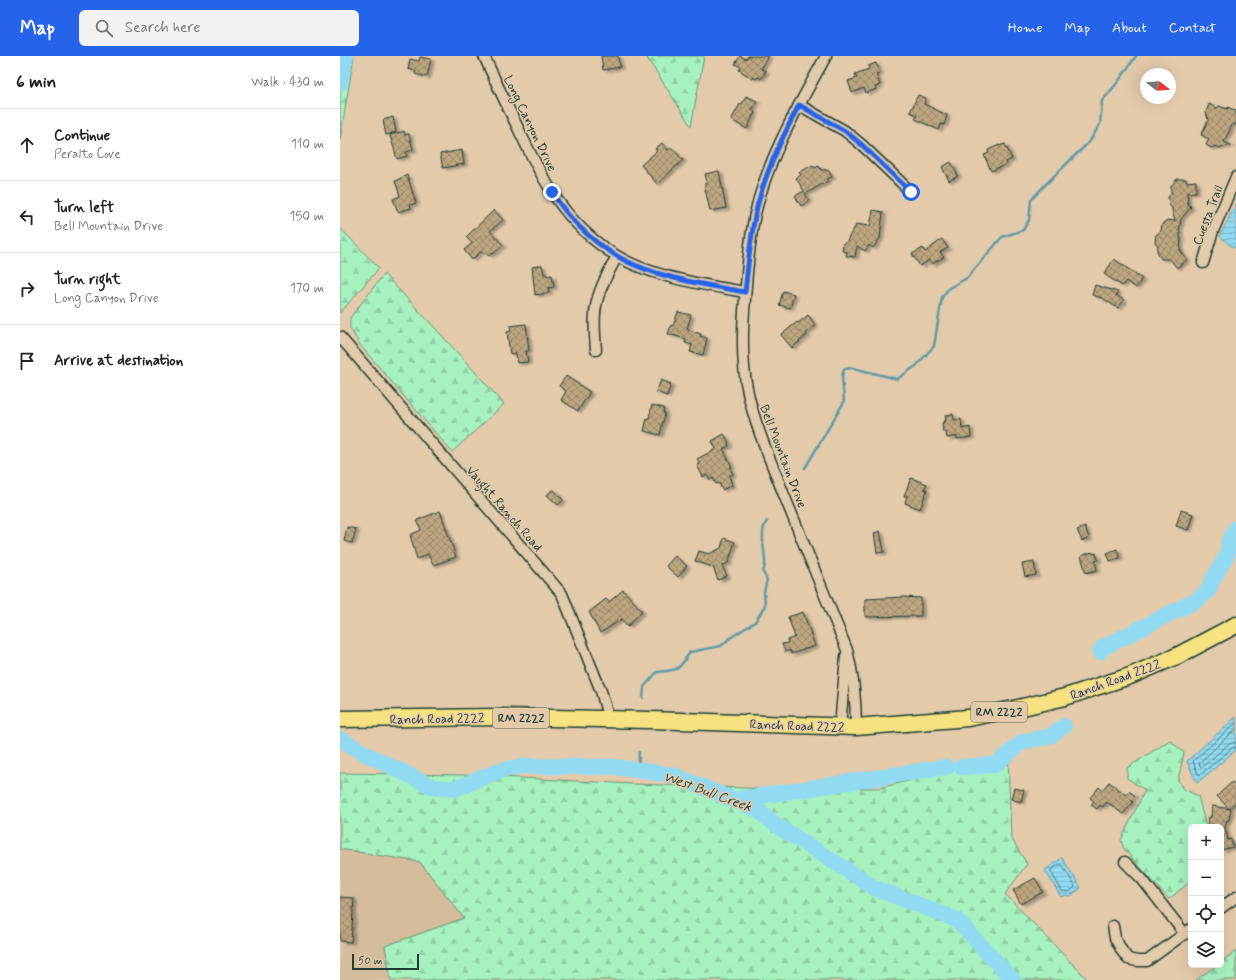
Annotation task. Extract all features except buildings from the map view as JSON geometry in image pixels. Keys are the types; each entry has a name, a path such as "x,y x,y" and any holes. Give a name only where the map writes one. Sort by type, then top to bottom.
{"main road":[{"name":"Ranch Road 2222","path":"340,719 499,717 657,720 848,727 968,718 1065,697 1130,676 1177,656 1236,625"}],"street":[{"name":"Long Canyon Drive","path":"484,56 536,166 568,215 592,237 617,256 645,269 709,286 745,292"},
{"name":"Bell Mountain Drive","path":"826,56 780,142 761,193 755,215 751,240 745,292 742,347 744,372 755,423 847,650 853,673 856,703 848,727"},
{"path":"799,105 851,136 878,159 911,192"},
{"name":"Cuesta Trail","path":"1203,263 1213,231 1236,177"},
{"path":"596,350 596,307 601,289 617,256"},
{"name":"Vaught Ranch Road","path":"340,337 562,594 601,691 608,720"},
{"path":"847,650 844,675 848,727"},
{"path":"1113,926 1115,938 1122,951 1128,959 1137,961 1147,961 1188,932 1142,879 1125,862"},
{"path":"1224,906 1236,897"}],"shaded area":[{"path":"340,849 420,862 465,918 385,946 391,980 340,980"}],"green space":[{"path":"340,56 354,56 340,139"},
{"path":"646,56 704,56 691,126"},
{"path":"340,228 379,268 340,313"},
{"path":"384,274 504,404 452,452 360,345 350,328 350,318"},
{"path":"1170,740 1184,753 1178,780 1182,788 1198,796 1205,824 1188,824 1188,883 1169,899 1124,849 1121,840 1145,790 1127,778 1127,768"},
{"path":"1008,756 1011,838 1027,864 1005,894 1088,980 391,980 385,946 464,918 420,862 340,849 340,773 464,775 633,784 771,789 880,788"},
{"path":"1236,951 1236,980 1196,980 1213,968 1224,968 1224,960"}],"water":[{"path":"1236,204 1236,248 1231,246 1220,236"},
{"path":"1236,717 1236,750 1197,783 1187,761"},
{"path":"1062,858 1081,888 1070,896 1066,895 1061,897 1045,870"}],"waterway":[{"path":"340,83 346,56"},
{"path":"805,468 844,402 842,377 844,369 853,368 897,379 916,366 934,346 942,297 949,288 967,278 1002,237 1023,230 1029,220 1031,200 1090,141 1100,124 1102,101 1118,82 1136,56"},
{"path":"643,698 644,687 657,672 674,670 683,663 690,652 721,646 730,638 755,622 765,606 764,592 767,580 763,572 765,566 763,530 767,521"},
{"path":"1100,652 1102,648 1197,600 1208,591 1227,555 1229,541 1236,528"},
{"path":"961,767 995,765 1022,742 1051,736 1064,726"},
{"name":"West Bull Creek","path":"340,739 364,753 433,787 455,789 498,771 523,766 615,767 673,775 758,810 776,825 875,888 957,920 1013,980"},
{"path":"638,770 639,752"},
{"path":"734,800 946,767"}],"route":[{"path":"552,192 568,215 592,237 617,256 645,269 673,277 709,286 745,292 755,215 761,193 780,142 799,105 845,131 878,159 911,192"}]}
